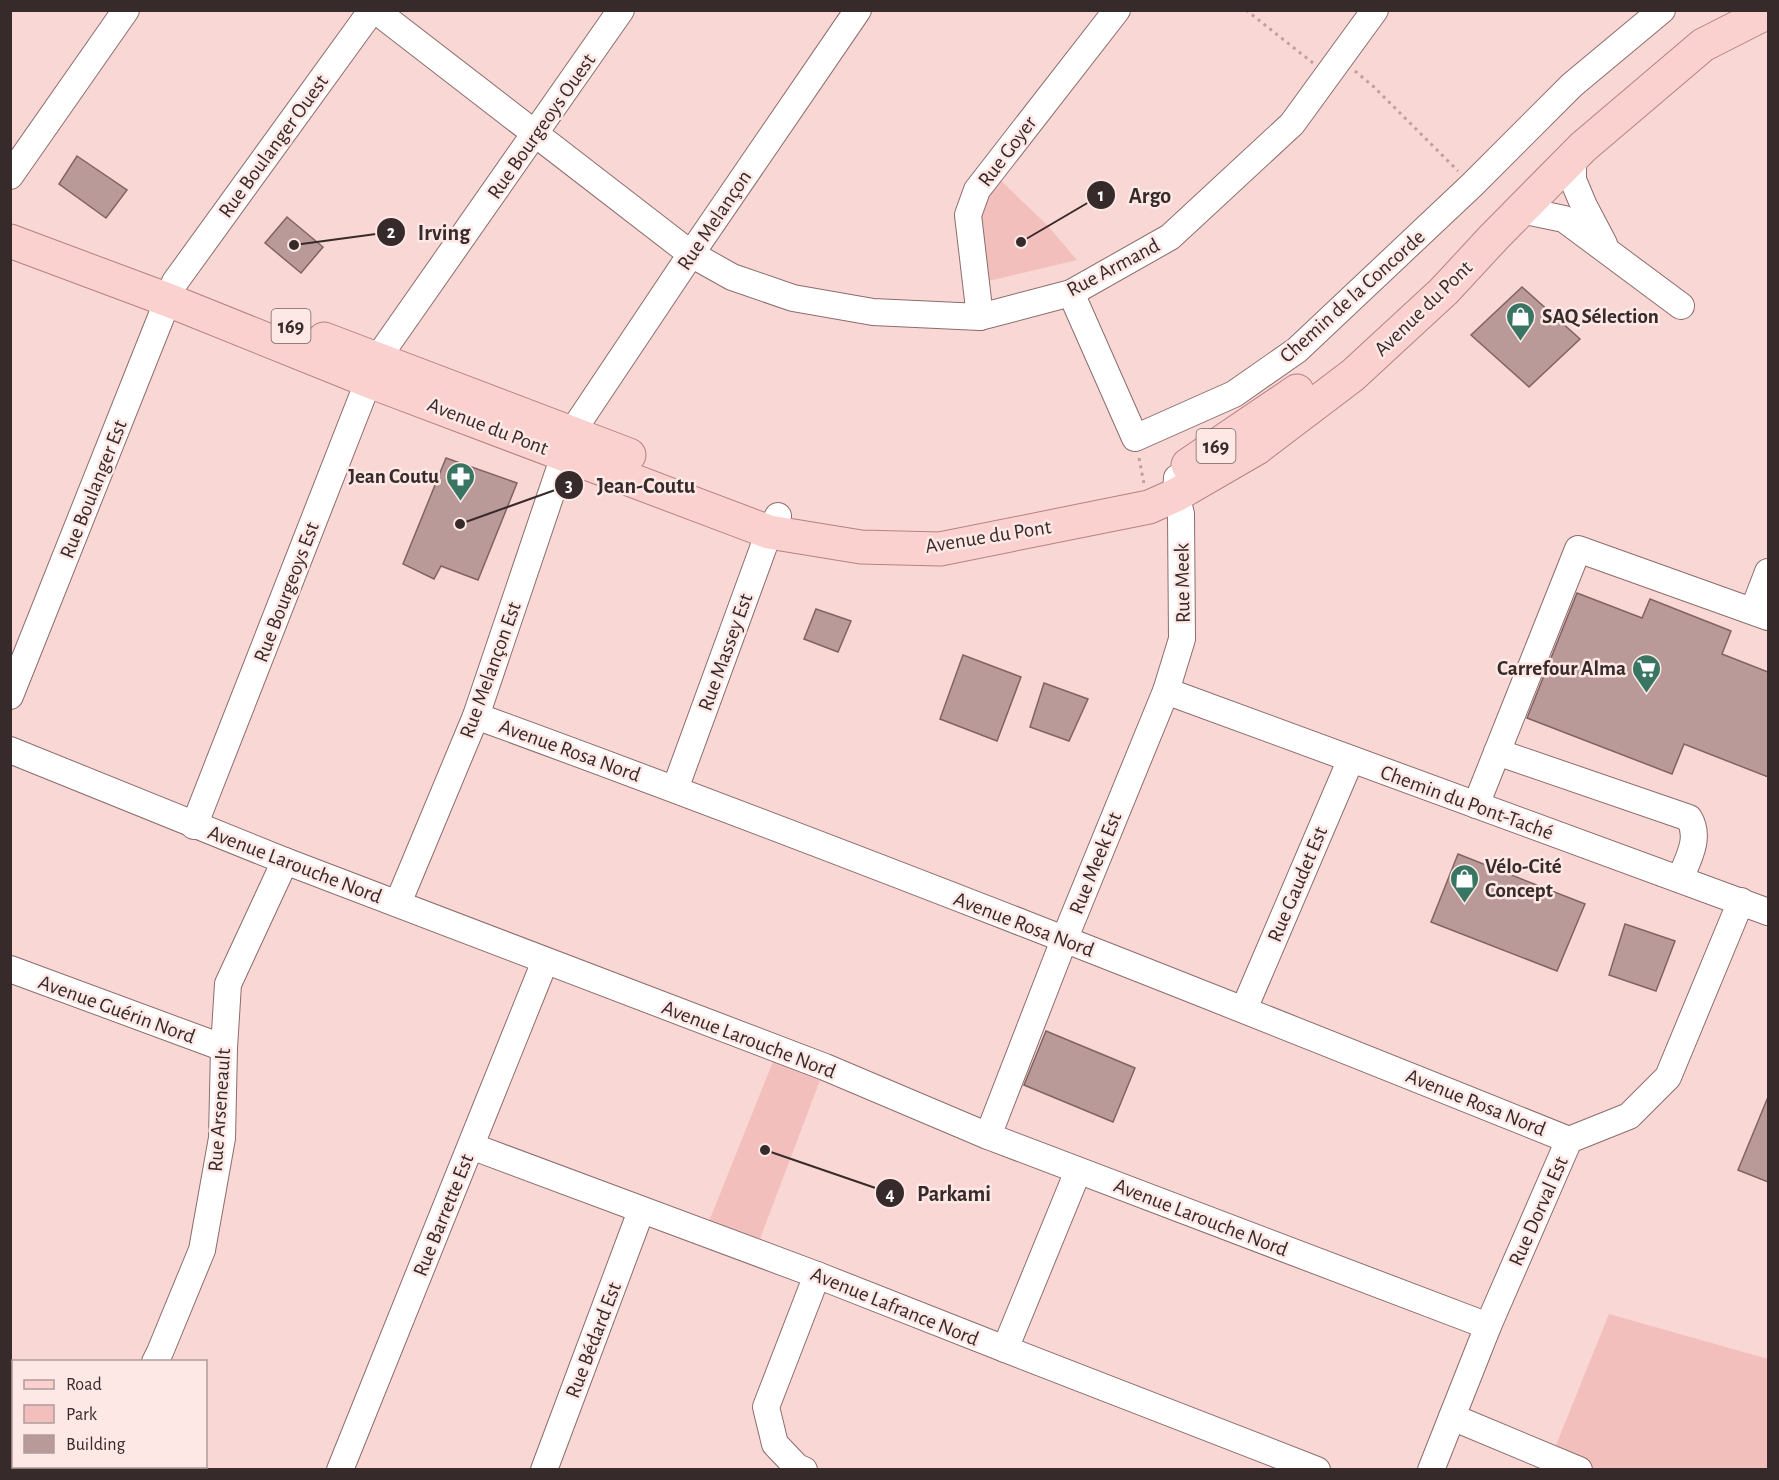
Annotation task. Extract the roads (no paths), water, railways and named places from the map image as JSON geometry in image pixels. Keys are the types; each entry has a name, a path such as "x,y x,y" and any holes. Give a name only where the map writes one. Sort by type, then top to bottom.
{"main road":[{"name":"Avenue du Pont","path":"10,221 172,291 774,524 861,547 940,549 1149,507 1343,358 1494,212 1572,129 1648,63 1730,10"},
{"name":"Avenue du Pont","path":"774,524 951,527 1073,508 1145,488 1177,484 1257,448 1353,375 1444,291 1573,156 1703,45 1768,12"},
{"name":"Avenue du Pont","path":"10,241 172,291"}],"street":[{"path":"10,176 126,10"},
{"name":"Rue Armand","path":"373,10 691,254 732,277 794,298 873,312 980,317 1071,293 1170,237 1292,124 1375,10"},
{"name":"Rue Boulanger Ouest","path":"172,291 373,10"},
{"name":"Rue Bourgeoys Ouest","path":"373,370 621,10"},
{"name":"Rue Melançon","path":"568,443 691,254 858,10"},
{"name":"Rue Goyer","path":"980,317 968,215 977,190 1117,10"},
{"name":"Chemin de la Concorde","path":"1071,293 1135,438 1234,394 1297,350 1472,185 1572,85 1662,10"},
{"path":"1573,156 1573,180 1609,253"},
{"path":"1521,210 1564,219 1681,306"},
{"name":"Rue Boulanger Est","path":"10,696 172,291"},
{"name":"Rue Bourgeoys Est","path":"194,826 373,370"},
{"name":"Rue Melançon Est","path":"398,903 476,716 568,443"},
{"name":"Rue Meek","path":"1166,691 1182,639 1181,514 1177,484"},
{"name":"Rue Massey Est","path":"675,789 774,524"},
{"path":"1476,805 1578,549 1761,614 1768,573"},
{"name":"Chemin du Pont-Taché","path":"1166,691 1768,912"},
{"name":"Rue Meek Est","path":"988,1136 1064,940 1166,691"},
{"name":"Avenue Rosa Nord","path":"476,716 675,789 1244,1009 1569,1140"},
{"name":"Avenue Larouche Nord","path":"10,750 194,826 825,1067 988,1136 1488,1326"},
{"path":"1497,752 1689,818 1695,828 1695,841 1680,879"},
{"name":"Rue Gaudet Est","path":"1244,1009 1351,759"},
{"name":"Rue Arseneault","path":"155,1360 202,1250 222,1138 228,984 285,861"},
{"name":"Rue Dorval Est","path":"1431,1470 1488,1326 1569,1140 1629,1116 1668,1077 1741,901"},
{"name":"Rue Barrette Est","path":"340,1470 545,961"},
{"name":"Avenue Guérin Nord","path":"10,969 224,1048"},
{"name":"Avenue Lafrance Nord","path":"471,1146 817,1275 1317,1470"},
{"path":"1005,1349 1078,1171"},
{"name":"Rue Bédard Est","path":"544,1470 642,1211"},
{"path":"804,1470 797,1467 775,1443 766,1407 817,1275"},
{"path":"1452,1417 1579,1470"}],"place":[{"name":"Argo","path":"1021,242"},
{"name":"Irving","path":"294,245"},
{"name":"SAQ Sélection","path":"1521,342"},
{"name":"Jean Coutu","path":"460,502"},
{"name":"Jean-Coutu","path":"460,524"},
{"name":"Carrefour Alma","path":"1647,694"},
{"name":"Vélo-Cité Concept","path":"1464,904"},
{"name":"Parkami","path":"765,1150"}]}
